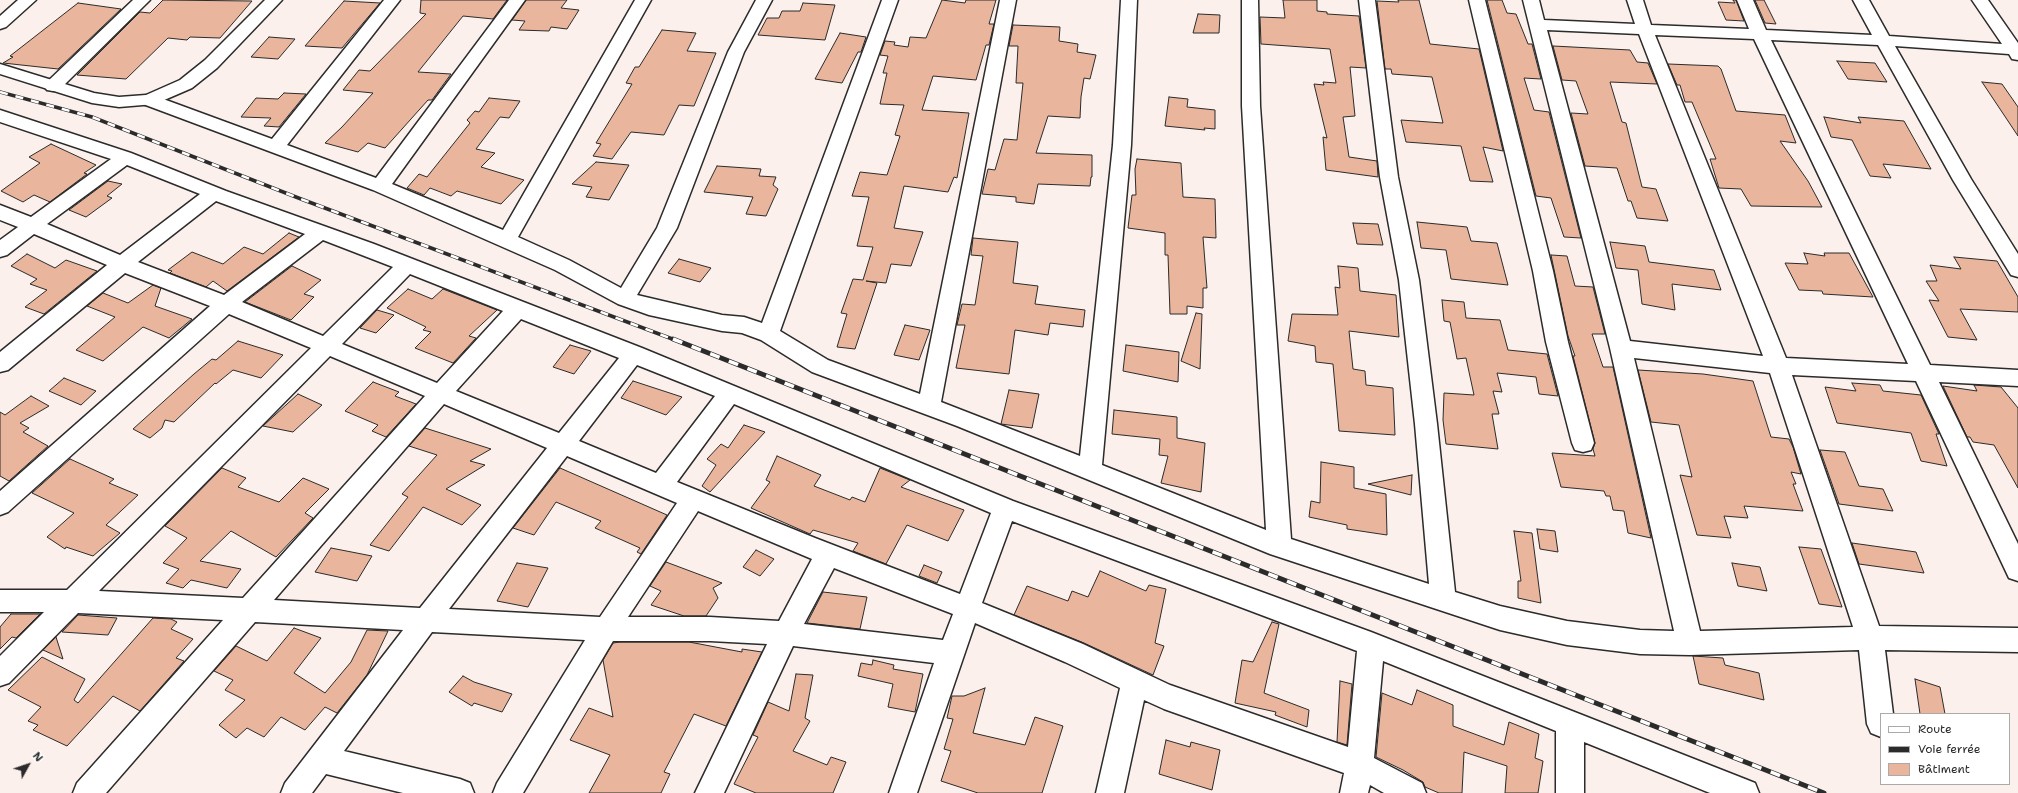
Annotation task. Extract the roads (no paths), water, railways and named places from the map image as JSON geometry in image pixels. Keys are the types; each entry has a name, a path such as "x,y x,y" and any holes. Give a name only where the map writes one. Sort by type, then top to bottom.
{"street":[{"path":"0,24 28,0"},
{"path":"53,86 108,31 142,0"},
{"path":"0,69 92,98 119,102 149,100 186,84 211,64 274,0"},
{"path":"275,148 392,0"},
{"path":"380,186 517,0"},
{"path":"507,240 643,0"},
{"path":"625,299 666,228 736,52 764,0"},
{"path":"768,334 890,0"},
{"path":"929,407 1008,0"},
{"path":"1090,470 1122,145 1129,0"},
{"path":"1250,0 1251,106 1279,546"},
{"path":"1367,0 1389,177 1410,280 1443,600"},
{"path":"1477,0 1543,272 1557,342 1584,443"},
{"path":"1531,0 1570,156 1621,348 1690,643"},
{"path":"1635,0 1645,30 1778,366 1870,638 1880,716"},
{"path":"1745,0 1760,35 2018,570"},
{"path":"1861,0 1882,40 1962,180 2018,270"},
{"path":"1980,0 2017,52"},
{"path":"1538,25 1882,40 2017,52"},
{"path":"149,100 380,186 562,265 625,299 649,307 722,323 744,325 768,334 820,366 1090,470 1279,546 1500,618 1567,633 1640,642 1690,643 1870,638 2018,640"},
{"path":"0,116 125,157 214,193 407,265 634,354 1005,508 1371,644 1745,793"},
{"path":"0,250 125,157"},
{"path":"0,364 123,264 214,193"},
{"path":"0,212 123,264 226,304 441,393 693,499 828,554 967,608 1135,681 1164,696 1360,765 1412,793"},
{"path":"0,505 226,304 320,232"},
{"path":"0,674 407,265"},
{"path":"87,793 441,393 518,309"},
{"path":"1621,348 1778,366 2018,378"},
{"path":"295,793 427,618 634,354"},
{"path":"661,485 730,394"},
{"path":"507,793 606,629 693,499"},
{"path":"903,793 967,608 1005,508"},
{"path":"709,793 786,633 828,554"},
{"path":"0,601 73,600 427,618 606,629 710,629 786,633 951,653"},
{"path":"1354,793 1360,765 1371,644"},
{"path":"1110,793 1135,681"},
{"path":"1570,723 1570,793"},
{"path":"320,759 460,793"}],"railway":[{"path":"0,92 92,117 301,199 675,340"},
{"path":"673,339 1824,793"}]}
